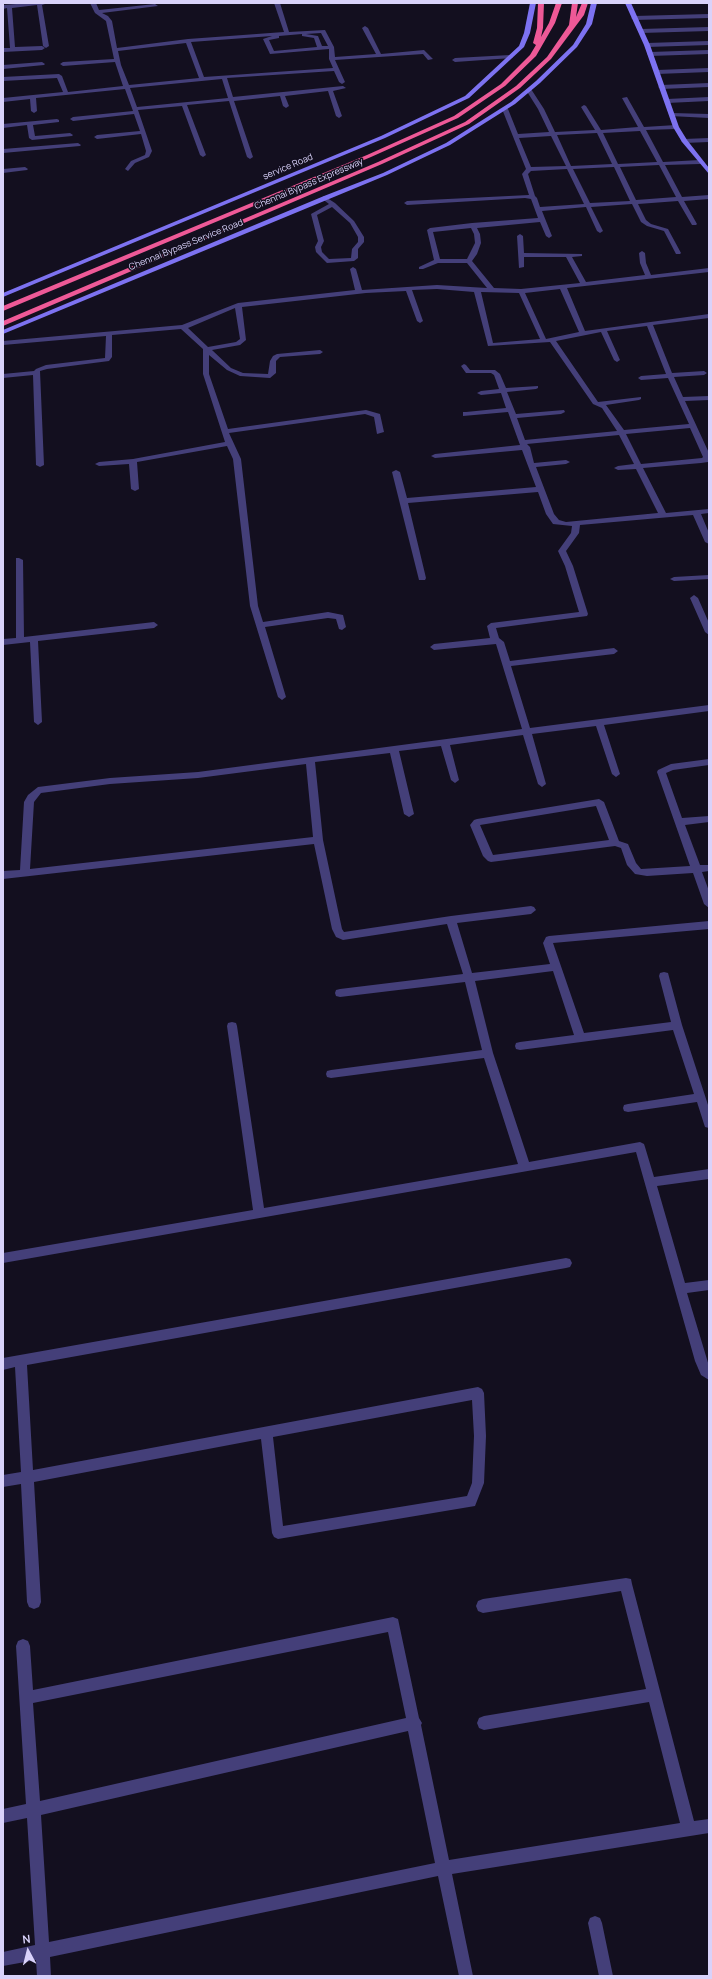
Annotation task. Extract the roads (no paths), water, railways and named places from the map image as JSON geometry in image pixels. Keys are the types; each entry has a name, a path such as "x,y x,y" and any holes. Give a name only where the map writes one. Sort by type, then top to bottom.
{"highway":[{"path":"533,56 540,28 541,3"},
{"name":"Chennai Bypass Expressway","path":"3,309 369,156 456,117 503,85 533,56 552,23 559,3"},
{"name":"Chennai Bypass Expressway","path":"3,324 380,163 467,123 518,88 550,58 572,25 575,3"},
{"path":"572,25 581,15 585,3"}],"street":[{"path":"13,49 6,7 46,3"},
{"path":"93,3 97,12 106,16 109,21 117,60 149,152 147,156 133,162 128,169"},
{"path":"277,3 287,33"},
{"name":"service Road","path":"3,295 384,137 467,96 521,47 527,34 533,3"},
{"name":"Chennai Bypass Service Road","path":"3,332 417,160 448,144 505,109 529,90 575,46 589,24 594,3"},
{"path":"628,3 647,45 676,127 684,142 709,172"},
{"path":"3,50 44,47 39,4"},
{"path":"97,12 155,6"},
{"path":"634,18 709,16"},
{"path":"366,28 379,55"},
{"path":"641,31 709,29"},
{"path":"115,50 188,41 323,31 325,32 331,47 332,59 342,82"},
{"path":"320,48 316,36 311,35 266,40 272,53 331,47"},
{"path":"188,41 202,79"},
{"path":"647,45 709,43"},
{"path":"332,59 425,52 430,59"},
{"path":"650,54 709,52"},
{"path":"455,60 510,58"},
{"path":"63,64 117,60"},
{"path":"3,67 42,64"},
{"path":"3,100 202,79 337,69"},
{"path":"657,72 709,70"},
{"path":"3,79 59,76 66,93"},
{"path":"224,77 250,157"},
{"path":"661,87 709,85"},
{"path":"73,119 184,105 343,88"},
{"path":"330,90 339,116"},
{"path":"529,90 541,109 568,168 600,231"},
{"path":"282,95 286,106"},
{"path":"33,97 34,111"},
{"path":"625,98 694,224"},
{"path":"667,101 708,101"},
{"path":"184,105 203,155"},
{"path":"584,107 599,131 644,221 649,225 666,230 678,253"},
{"path":"505,109 529,169"},
{"path":"672,115 709,116"},
{"path":"3,126 57,121"},
{"path":"30,123 32,138 70,135"},
{"path":"517,136 676,127"},
{"path":"97,137 143,132"},
{"path":"684,142 709,140"},
{"path":"3,151 78,145"},
{"path":"549,236 537,209 525,174 529,169 662,164 709,158"},
{"path":"3,171 26,169"},
{"path":"407,203 532,196"},
{"path":"537,209 709,197"},
{"path":"324,198 333,204 352,222 361,237 361,242 355,249 355,258 352,260 327,261 319,252 318,247 321,241 314,214 333,204"},
{"path":"437,261 430,230 472,225 542,220"},
{"path":"469,261 474,254 478,243 477,234 472,225"},
{"path":"520,236 521,267"},
{"path":"642,253 643,263 648,276"},
{"path":"520,255 580,255"},
{"path":"568,255 583,284"},
{"path":"421,268 437,261 469,261 492,290"},
{"path":"353,269 359,292"},
{"path":"3,343 183,327 238,305 359,292 437,287 521,291 709,270"},
{"path":"563,287 583,334"},
{"path":"408,288 420,321"},
{"path":"477,290 490,345 544,342 602,330 649,323 709,317"},
{"path":"521,291 544,342"},
{"path":"206,349 238,344 244,340 238,305"},
{"path":"618,468 705,460 707,457 670,376 649,323"},
{"path":"183,327 236,374 267,377 273,374 272,365 275,357 284,354 320,352"},
{"path":"602,330 617,360"},
{"path":"3,376 36,373 38,370 46,367 107,360 109,357 109,334"},
{"path":"552,340 595,403 605,407 622,433 663,515"},
{"path":"206,349 206,374 229,443 237,459 254,606 282,696"},
{"path":"464,366 468,372 496,372 552,518 562,524 709,511"},
{"path":"36,373 40,465"},
{"path":"641,378 704,373"},
{"path":"481,393 536,387"},
{"path":"598,404 639,398"},
{"path":"680,399 709,398"},
{"path":"226,431 366,412 377,416 380,432"},
{"path":"466,414 561,412"},
{"path":"435,456 524,444 692,426"},
{"path":"99,464 133,461 229,443"},
{"path":"133,461 135,489"},
{"path":"532,465 566,462"},
{"path":"396,472 422,578"},
{"path":"404,501 541,489"},
{"path":"696,512 709,542"},
{"path":"495,640 491,626 584,614 569,566 562,551 574,532 576,523"},
{"path":"19,560 20,640"},
{"path":"674,579 709,576"},
{"path":"694,598 709,632"},
{"path":"260,626 328,615 340,617 342,627"},
{"path":"3,642 154,625"},
{"path":"34,639 38,722"},
{"path":"434,647 495,640 500,642 542,784"},
{"path":"507,664 614,651"},
{"path":"25,873 29,802 34,792 38,790 110,781 198,775 709,708"},
{"path":"599,722 616,774"},
{"path":"445,743 455,780"},
{"path":"394,749 409,814"},
{"path":"310,760 318,840 339,934 349,936 451,920 531,910"},
{"path":"709,762 671,767 661,772 709,904"},
{"path":"615,843 599,802 477,822 475,824 488,856 491,859 615,843 625,846 632,865 638,872 647,873 709,868"},
{"path":"679,822 709,819"},
{"path":"3,875 318,840"},
{"path":"451,920 469,978 488,1053 525,1167"},
{"path":"580,1038 548,943 551,938 709,925"},
{"path":"340,993 556,967"},
{"path":"664,976 677,1025 709,1124"},
{"path":"520,1046 677,1025"},
{"path":"232,1026 259,1213"},
{"path":"331,1074 488,1053"},
{"path":"628,1108 700,1097"},
{"path":"3,1258 640,1147 700,1361 705,1371 709,1374"},
{"path":"650,1182 709,1174"},
{"path":"3,1364 566,1263"},
{"path":"680,1288 709,1285"},
{"path":"21,1361 26,1477 34,1602"},
{"path":"3,1481 266,1432 478,1393 480,1436 478,1483 471,1502 278,1534 266,1432"},
{"path":"483,1606 626,1584 689,1829"},
{"path":"26,1698 393,1624 415,1724 466,1976"},
{"path":"23,1646 44,1976"},
{"path":"484,1723 655,1694"},
{"path":"3,1816 415,1724"},
{"path":"3,1959 444,1868 709,1826"},
{"path":"595,1923 606,1976"}]}
